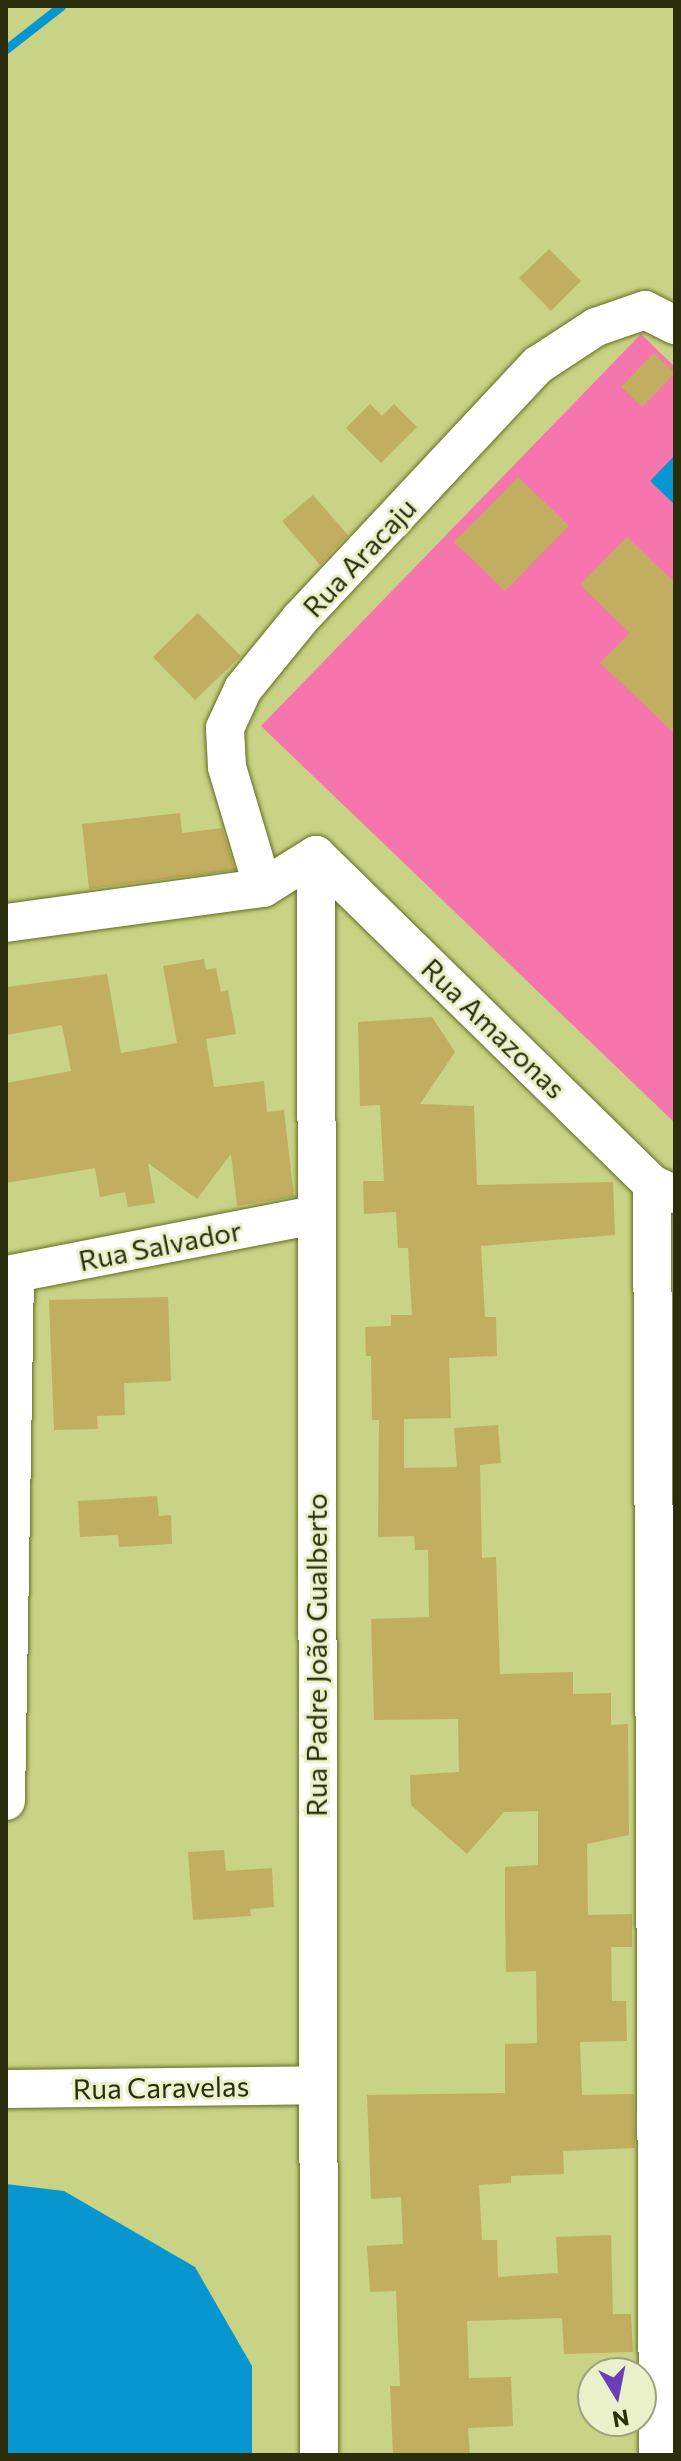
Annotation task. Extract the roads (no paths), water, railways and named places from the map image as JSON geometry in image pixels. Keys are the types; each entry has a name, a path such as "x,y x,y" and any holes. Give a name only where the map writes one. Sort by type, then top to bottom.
{"street":[{"name":"Rua Aracaju","path":"263,888 227,767 225,728 243,689 300,619 538,365 596,327 660,317"},
{"path":"6,923 263,888 316,855"},
{"name":"Rua Amazonas","path":"316,855 663,1190"},
{"name":"Rua Padre João Gualberto","path":"316,855 319,2455"},
{"path":"658,2455 663,1190"},
{"name":"Rua Salvador","path":"10,1275 315,1215"},
{"path":"6,1801 10,1275"},
{"name":"Rua Caravelas","path":"6,2089 317,2085"}],"water":[{"path":"675,455 675,505 650,481"},
{"path":"6,2184 64,2191 195,2267 252,2366 252,2455 6,2455"}],"waterway":[{"path":"6,49 61,6"}]}
